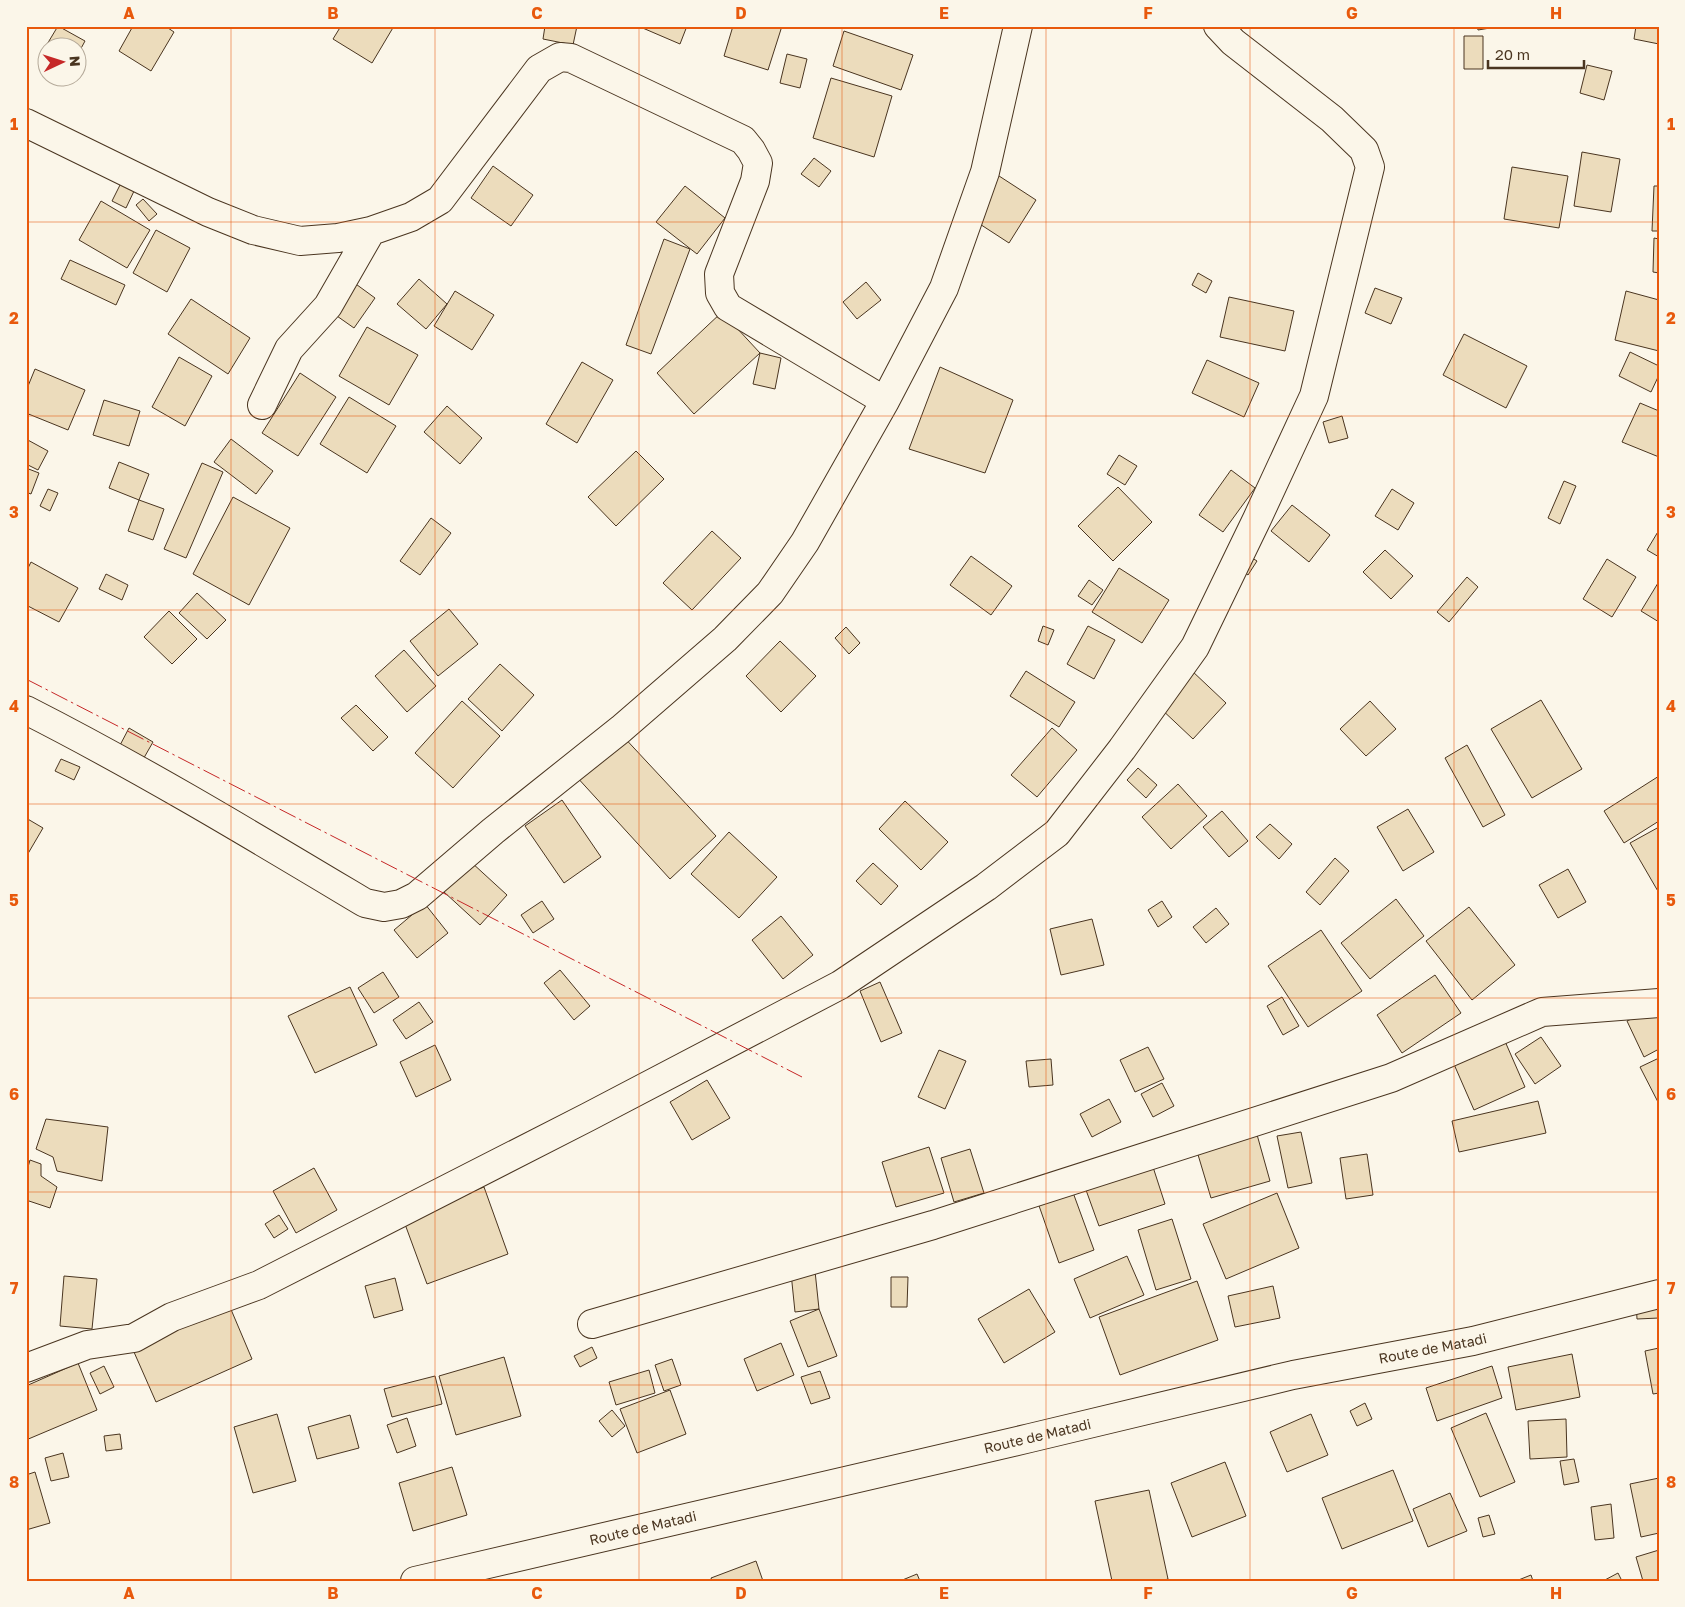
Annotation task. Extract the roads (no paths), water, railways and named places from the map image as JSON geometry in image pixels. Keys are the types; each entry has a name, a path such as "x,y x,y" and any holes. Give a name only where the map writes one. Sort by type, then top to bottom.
{"main road":[{"path":"26,710 84,740 214,813 365,903 384,907 401,904 417,896 493,831 621,729 725,639 770,593 805,542 885,401 944,288 985,172 1018,26"},
{"path":"26,1368 87,1345 134,1338 172,1318 259,1285 579,1121 840,985 986,886 1057,833 1122,749 1195,647 1262,510 1314,396 1370,167 1364,150 1332,119 1233,42 1218,26"},
{"path":"26,123 208,212 253,230 300,241 338,238 371,231 410,217 440,200 538,69 560,57 571,58 743,140 752,150 758,162 755,181 719,274 720,293 728,307 885,401"},
{"path":"262,405 289,349 328,306 371,231"},
{"path":"592,1324 933,1225 1391,1078 1542,1012 1659,1003"},
{"name":"Route de Matadi","path":"415,1581 1293,1375 1473,1341 1659,1294"}]}
